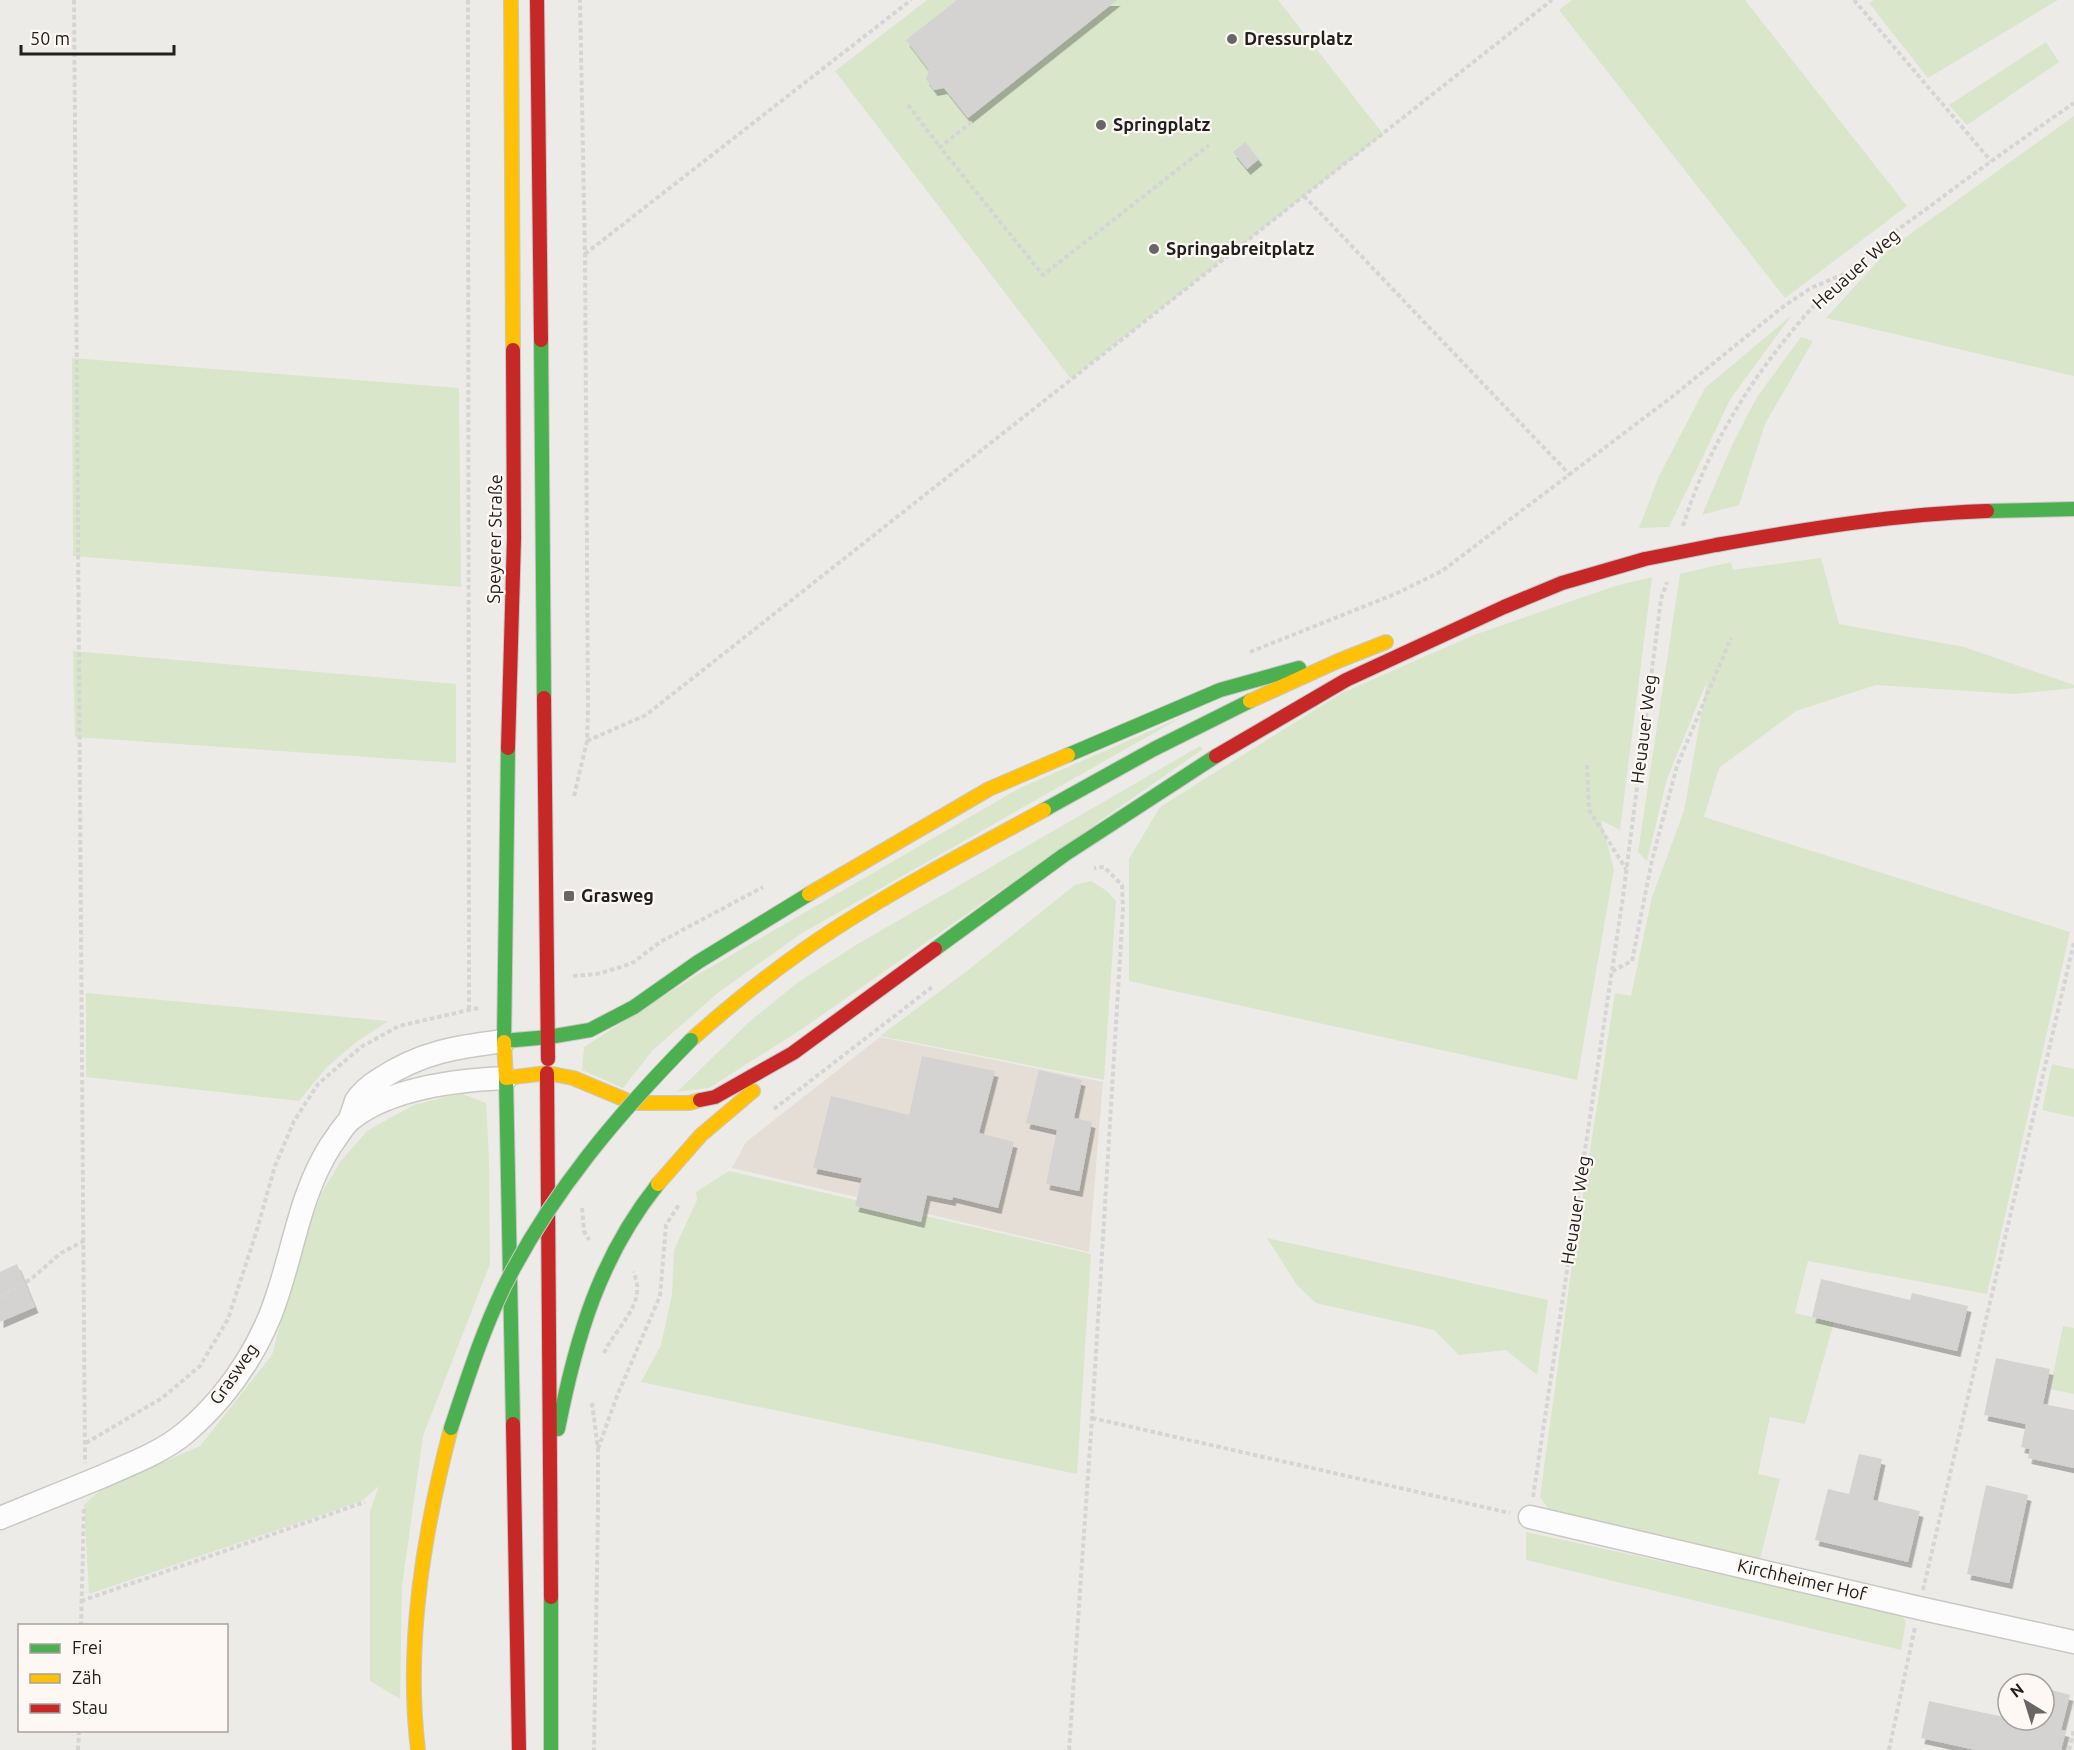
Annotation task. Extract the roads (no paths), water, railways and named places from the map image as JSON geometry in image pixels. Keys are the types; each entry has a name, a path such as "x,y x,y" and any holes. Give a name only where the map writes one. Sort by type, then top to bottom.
{"main road":[{"name":"Speyerer Straße","path":"511,0 514,537 508,720 504,1041 519,1750"},
{"path":"537,0 549,1037 551,1750"},
{"path":"1438,622 1490,603 1645,559 1811,528 1921,515 2002,510 2074,509"},
{"path":"550,1467 581,1331 599,1282 622,1237 646,1200 702,1134 794,1053 1064,855 1226,749 1346,680 1553,586"},
{"path":"418,1750 415,1726 416,1627 428,1524 451,1428 471,1367 514,1268 562,1188 612,1122 647,1083 691,1040 760,981 863,911 1236,706 1342,658 1391,640 1220,690 989,789 777,912 698,962 634,1007 590,1030 504,1041"},
{"path":"506,1078 548,1073 573,1078 633,1103 689,1103 715,1096 794,1053"}],"street":[{"name":"Grasweg","path":"0,1518 134,1463 184,1434 222,1396 258,1343 271,1314 301,1209 312,1179 325,1154 350,1120 357,1099 374,1083 396,1069 424,1056 452,1048 504,1041"},
{"name":"Grasweg","path":"350,1120 370,1107 414,1091 458,1080 506,1078"},
{"name":"Kirchheimer Hof","path":"1530,1517 1919,1608 2074,1641"}],"place":[{"name":"Dressurplatz","path":"1232,39"},
{"name":"Springplatz","path":"1101,125"},
{"name":"Springabreitplatz","path":"1154,249"},
{"name":"Grasweg","path":"569,896"}]}
